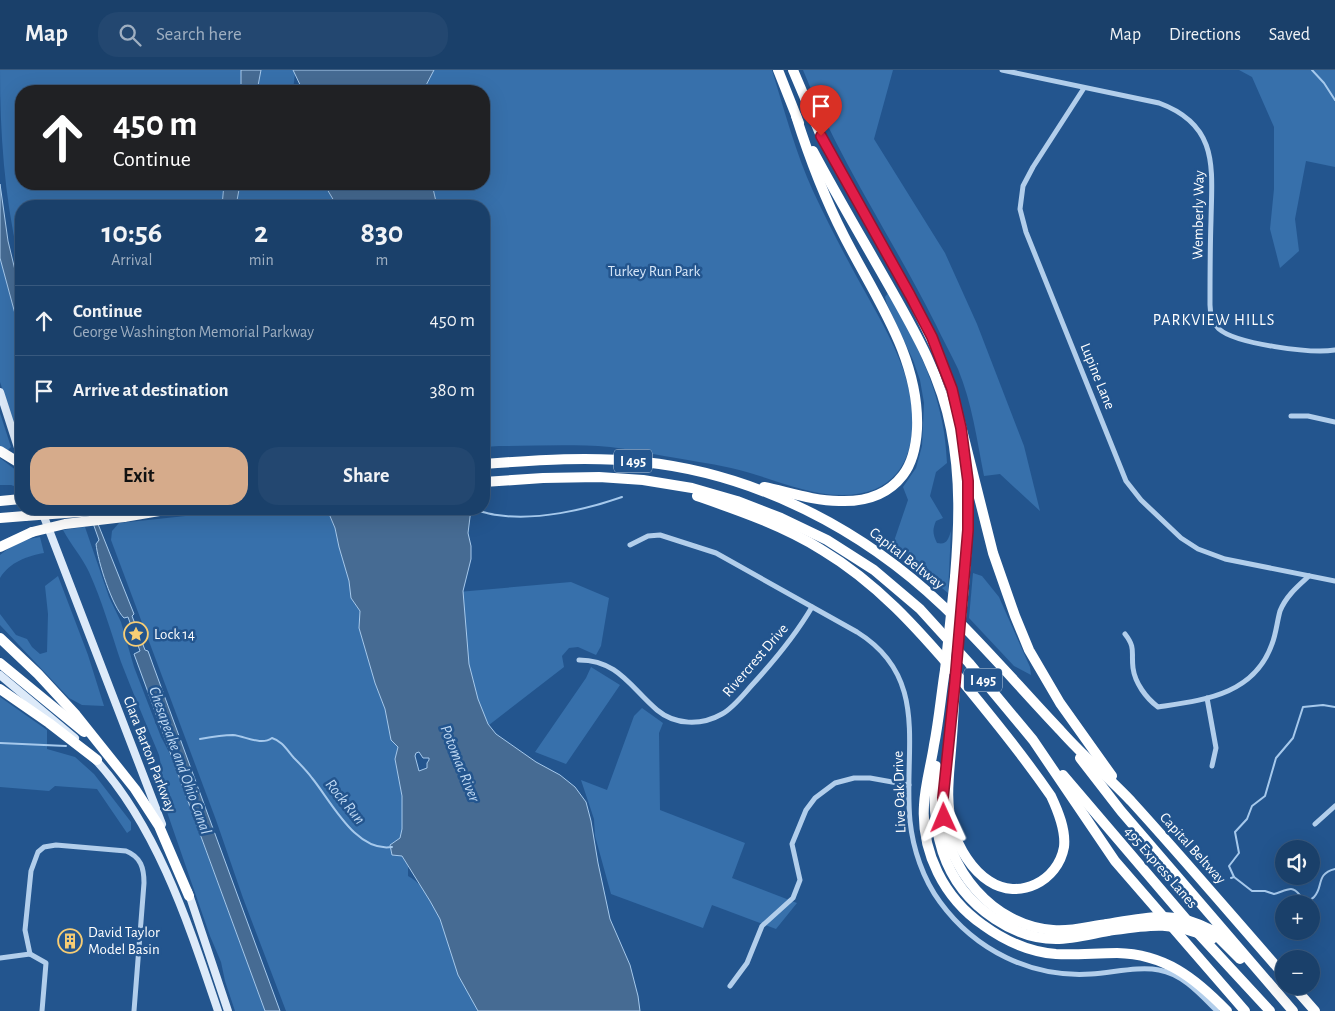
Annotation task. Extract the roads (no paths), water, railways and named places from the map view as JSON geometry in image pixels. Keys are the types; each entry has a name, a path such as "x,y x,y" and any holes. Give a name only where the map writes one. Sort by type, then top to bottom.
{"highway":[{"path":"697,471 829,501 857,500 877,495 892,486 907,470 914,451 917,422 916,406 914,390 906,361 891,324 832,211 815,172 778,70"},
{"path":"793,70 821,136 932,337 952,389 995,560 1029,650 1060,703 1129,799"},
{"path":"796,116 822,169 917,335 942,395 951,429 958,483 959,531 933,805 942,853 954,878 966,896 982,911 1002,924 1037,937 1055,939 1164,916 1198,923 1235,953 1285,1011"},
{"path":"961,428 966,458 969,505 964,586 943,798 947,837 955,860 971,884 991,905 1014,919 1034,926 1053,930 1069,930 1151,924 1212,934 1277,1011"},
{"path":"1,453 15,461"},
{"name":"Capital Beltway","path":"490,464 568,458 645,462 697,471 742,484 792,503 837,526 885,557 948,610 1062,733 1129,799 1275,965"},
{"name":"Capital Beltway","path":"490,482 570,477 664,482 737,501 806,530 852,555 896,587 920,609 957,649 1033,740 1114,862 1245,1011"},
{"path":"626,479 663,486 716,503 799,537 844,564 892,602 1000,726 1051,796 1062,827 1064,845 1060,859 1053,872 1043,881 1033,886 1014,890 990,882 978,872 967,858 953,829 948,798 955,682"},
{"path":"0,501 15,500"},
{"path":"0,518 49,515"},
{"path":"0,539 108,515"},
{"path":"0,547 32,532"},
{"path":"0,638 71,709 135,788 159,826 190,896"},
{"path":"0,663 77,726 118,767"},
{"path":"945,670 928,778 924,821 929,850 934,865 949,892 977,921 1000,937 1023,947 1047,953 1117,953 1156,959 1184,972 1227,1011"},
{"path":"0,689 56,728 96,760"},
{"name":"495 Express Lanes","path":"1062,733 1121,811 1293,1011"},
{"name":"495 Express Lanes","path":"1033,740 1197,932 1270,1011"},
{"path":"1302,995 1315,1011"}],"main road":[{"path":"0,392 15,438"},
{"name":"Clara Barton Parkway","path":"43,515 190,896 228,1011"},
{"path":"0,675 59,723 96,760 120,791 139,821 180,902 218,1011"}],"street":[{"name":"Wemberly Way","path":"1002,70 1164,105 1184,116 1198,129 1203,138 1209,154 1212,173 1210,310 1215,324 1231,336 1277,346 1312,351 1335,350"},
{"name":"Lupine Lane","path":"1084,88 1026,178 1020,198 1020,208 1026,232 1126,481 1141,500 1181,538 1198,549 1225,559 1335,581"},
{"path":"1291,416 1308,416 1335,422"},
{"name":"Live Oak Drive","path":"630,545 642,538 654,535 669,537 726,558 862,635 883,653 898,674 906,695 908,710 909,807 911,832 916,850 926,878 948,912 984,945 1020,964 1048,972 1081,975 1158,970 1170,973 1187,983 1217,1011"},
{"path":"1125,634 1131,642 1133,649 1135,677 1149,700 1158,706 1208,698 1243,684 1258,670 1273,642 1279,614 1285,600 1309,576"},
{"name":"Rivercrest Drive","path":"579,660 596,662 619,673 634,685 656,709 669,717 687,722 710,720 730,708 775,660 800,627 812,606"},
{"path":"1208,698 1216,748 1212,766"},
{"path":"730,986 747,963 762,926 793,898 800,880 792,844 806,810 815,798 835,783 854,778 870,778 909,785"},
{"path":"1315,824 1335,806"},
{"path":"30,954 26,930 31,871 38,852 44,847 56,845 126,851 134,854 141,863 144,872 134,1011"},
{"path":"0,958 30,954 46,963 42,1011"}],"water":[{"path":"241,70 261,70 258,85 241,85"},
{"path":"293,70 434,70 426,85 300,85"},
{"path":"0,184 8,241 15,270 15,314 0,258"},
{"path":"223,190 239,190 237,200 223,200"},
{"path":"328,190 433,190 436,200 333,200"},
{"name":"Chesapeake and Ohio Canal","path":"90,515 94,515 134,614 132,616 145,650 148,651 280,1011 265,1011 134,654 140,651 128,617 124,618 119,612 106,583 97,552 96,544 99,540"},
{"name":"Potomac River","path":"330,515 470,515 468,533 471,559 463,591 469,664 478,699 488,724 496,734 536,762 560,775 575,787 586,802 610,919 630,965 640,1011 478,1011 458,975 440,919 402,856 392,855 390,845 400,838 402,829 402,796 395,759 398,747 391,740 385,709 375,683 359,628 360,611 351,598 349,581 335,528","holes":["419,752 423,758 429,758 427,768 419,771 416,753"]}],"waterway":[{"path":"1312,70 1324,83 1335,100"},
{"path":"490,513 528,517 576,510 622,497"},
{"path":"1234,877 1229,866 1239,853 1235,832 1247,819 1252,806 1265,796 1276,758 1293,738 1303,707 1323,705 1335,707"},
{"name":"Rock Run","path":"200,739 233,735 258,741 276,739 308,773 336,812 356,834 367,842 379,847 392,847"},
{"name":"Rock Run","path":"0,743 66,746"},
{"path":"1231,878 1234,877 1252,891 1265,891 1274,894 1293,889 1307,902 1317,893 1322,877 1335,869"}],"place":[{"name":"Lock 14","path":"136,634"},
{"name":"David Taylor Model Basin","path":"70,941"}],"district":[{"name":"PARKVIEW HILLS","path":"1214,319"}],"park label":[{"name":"Turkey Run Park","path":"654,271"}]}
